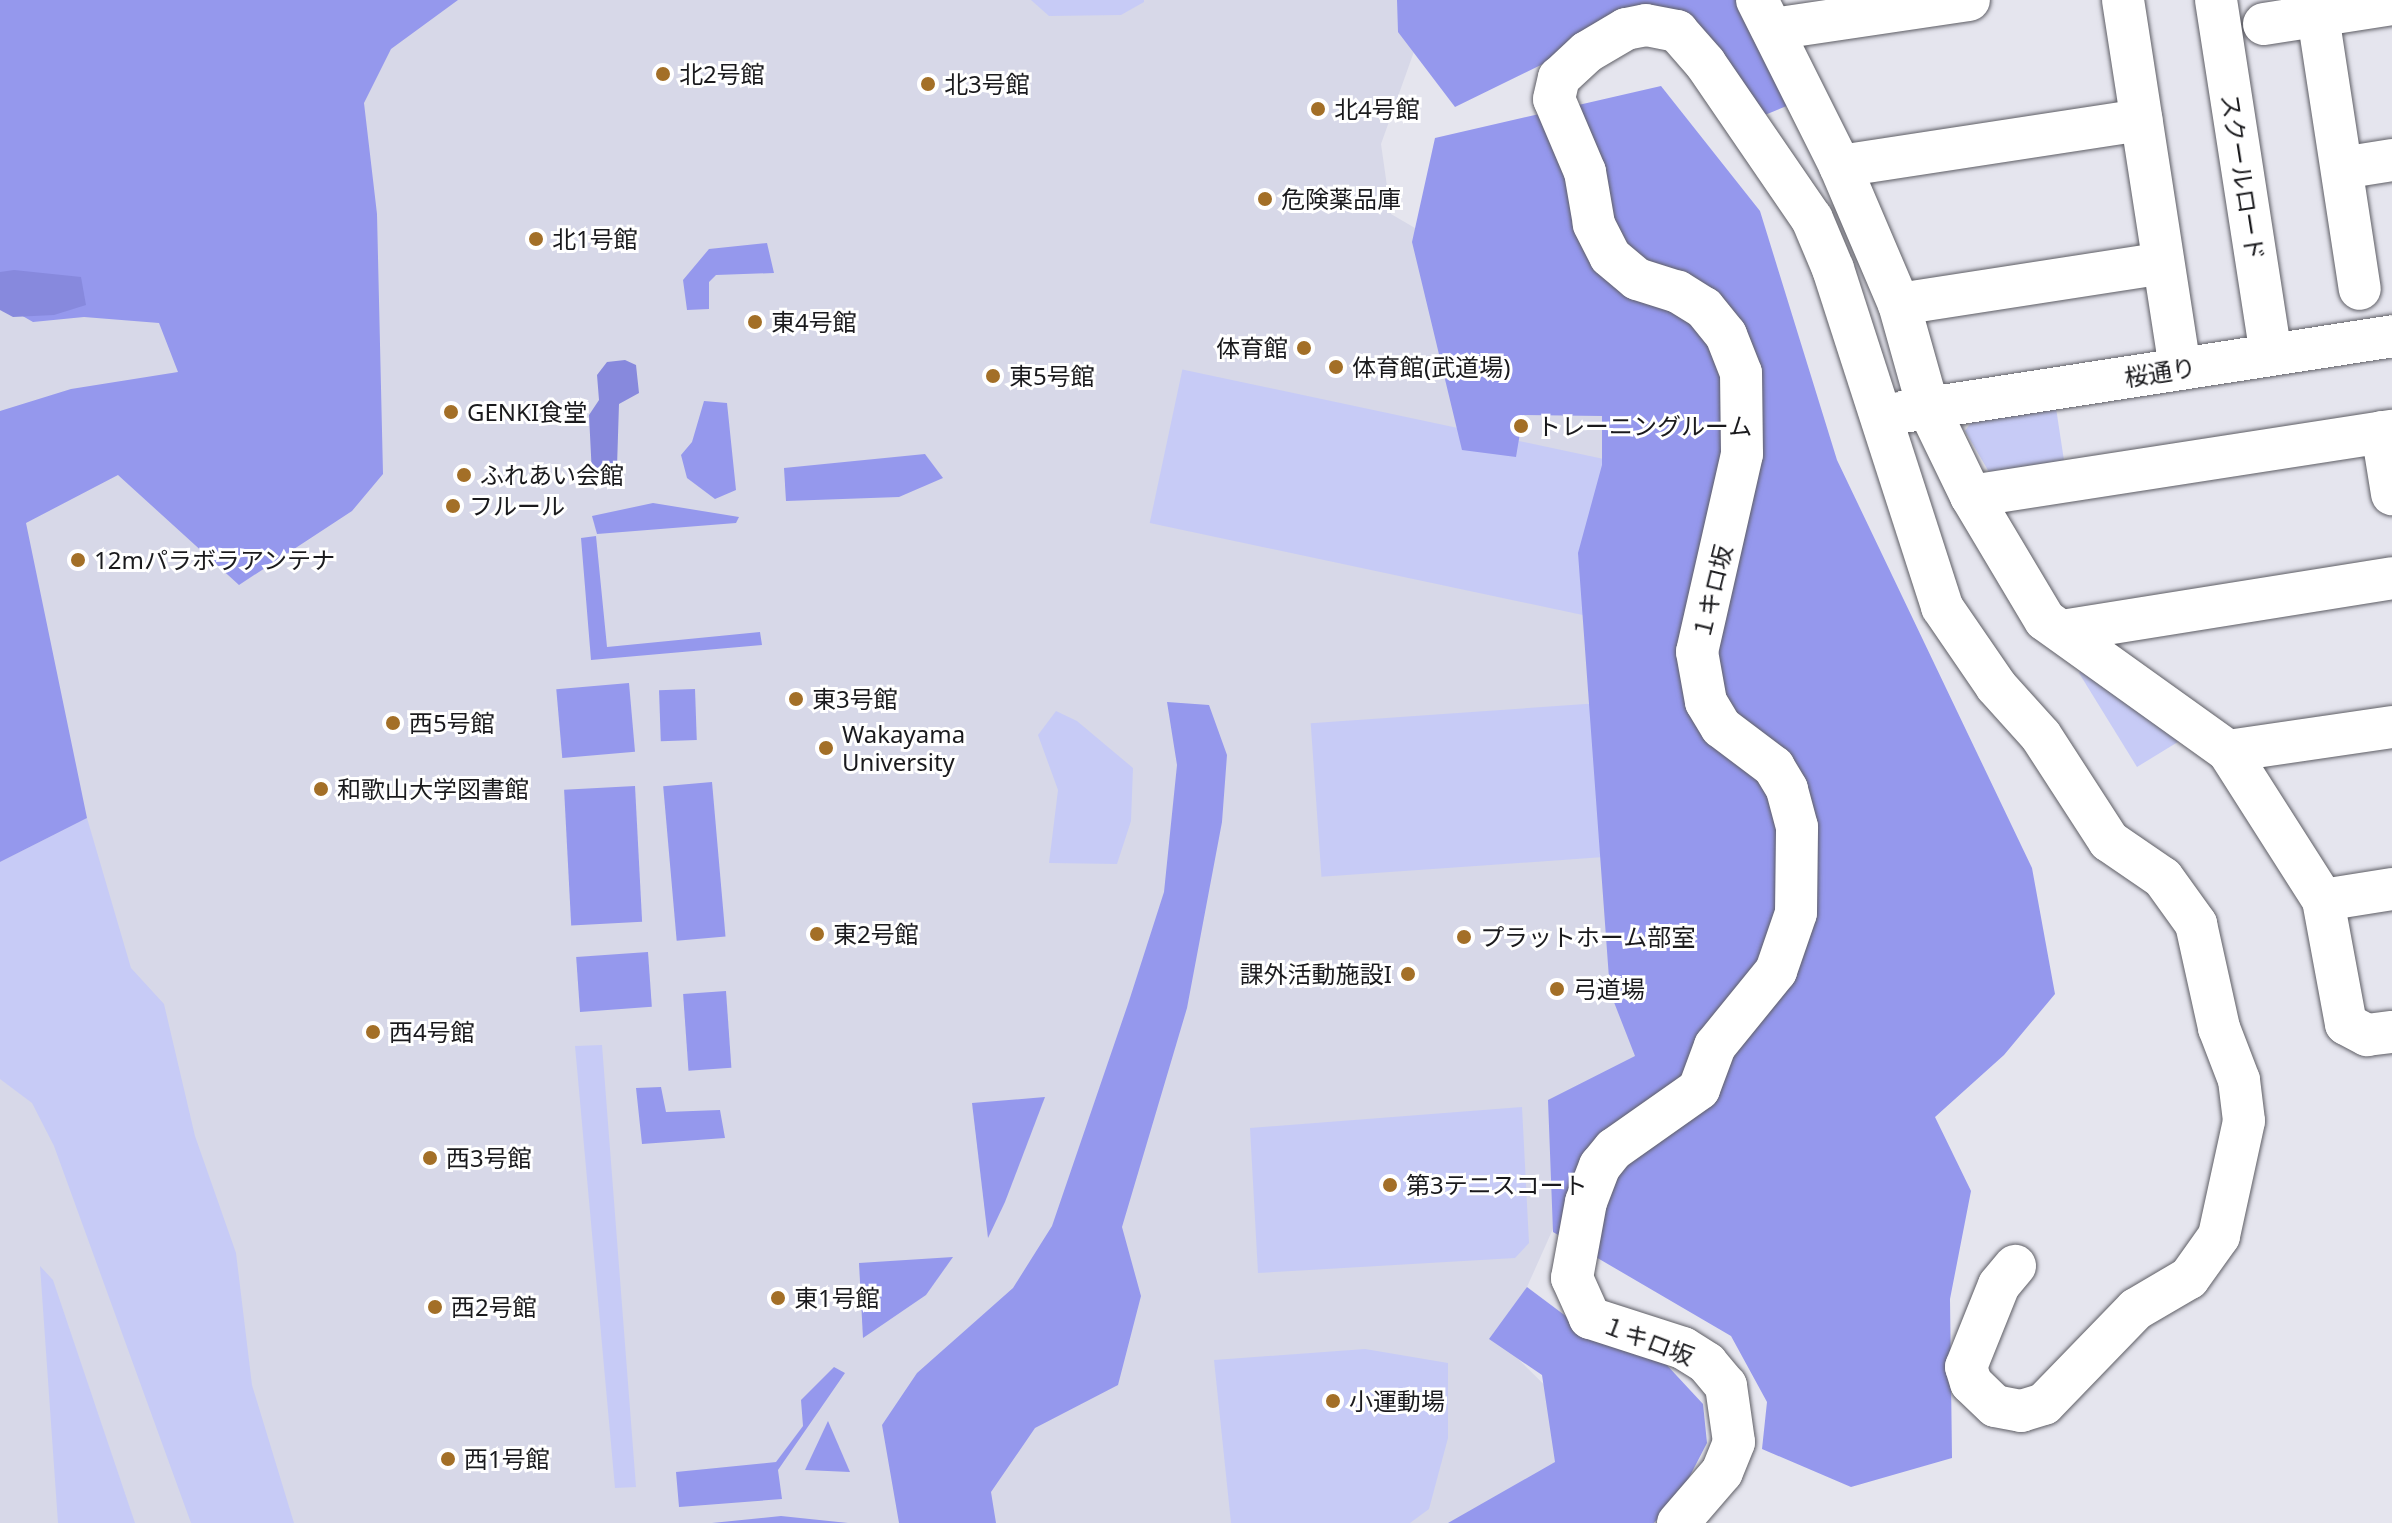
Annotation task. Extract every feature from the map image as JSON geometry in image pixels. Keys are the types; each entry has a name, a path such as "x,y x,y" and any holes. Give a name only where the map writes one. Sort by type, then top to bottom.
{"street":[{"path":"1969,0 1765,14 1840,166 1899,304 1928,407 1971,496 2045,620 2228,751 2323,900 2346,1024 2367,1035 2392,1032"},
{"path":"2123,0 2180,369"},
{"name":"スクールロード","path":"2216,0 2271,354"},
{"path":"2264,24 2392,4"},
{"path":"2318,16 2360,289"},
{"name":"１キロ坂","path":"1678,1523 1722,1472 1734,1442 1726,1386 1707,1363 1683,1348 1590,1318 1572,1278 1586,1202 1600,1166 1614,1149 1699,1089 1715,1046 1776,971 1796,913 1797,827 1787,789 1774,767 1721,727 1706,702 1697,652 1742,454 1741,373 1726,335 1704,308 1678,292 1637,279 1610,256 1594,224 1585,172 1554,99 1559,78 1587,52 1626,29 1646,25 1677,31 1705,63 1812,219 1942,607 1996,686 2041,736 2109,841 2163,878 2196,924 2219,1028 2239,1080 2244,1121 2219,1236 2189,1278 2136,1309 2044,1404 2021,1411 1995,1406 1971,1383 1966,1367 1999,1285 2015,1266"},
{"path":"1840,166 2142,120"},
{"path":"2342,168 2392,160"},
{"path":"1899,304 2163,263"},
{"name":"桜通り","path":"1879,417 2392,336"},
{"path":"1971,496 2387,431 2392,494"},
{"path":"2062,631 2392,578"},
{"path":"2228,751 2392,727"},
{"path":"2323,900 2392,889"}],"shaded area":[{"name":"Wakayama University","path":"0,0 1424,0 1426,18 1381,144 1391,214 1439,242 1600,362 1664,1052 1586,1155 1527,1287 1493,1334 1605,1445 1608,1523 0,1523"},
{"path":"0,0 458,0 391,49 364,103 377,214 383,474 352,511 239,585 118,475 26,523 87,818 0,862 0,411 71,389 178,372 159,323 84,317 33,322 0,303"},
{"path":"1031,0 1144,2 1121,15 1049,16"},
{"path":"1397,0 1739,0 1789,105 1760,117 1658,8 1455,107 1398,32"},
{"path":"1661,86 1760,211 1837,460 2032,868 2055,994 2004,1055 1935,1117 1971,1191 1950,1299 1952,1458 1851,1487 1762,1449 1767,1402 1731,1336 1553,1232 1548,1100 1635,1056 1610,992 1578,553 1602,465 1602,416 1523,415 1516,457 1462,450 1412,242 1435,138"},
{"path":"767,243 774,273 716,275 709,282 709,309 687,310 683,280 709,249"},
{"path":"14,270 81,277 86,305 54,315 13,317 0,310 0,272"},
{"path":"625,360 636,365 639,393 619,404 617,467 603,482 592,475 589,415 599,400 597,375 607,362"},
{"path":"1182,369 1646,468 1613,622 1150,523"},
{"path":"704,401 727,403 736,490 715,499 687,478 681,455 692,442"},
{"path":"2056,408 2065,467 1999,477 1989,472 1965,431 1972,421"},
{"path":"925,454 943,478 899,497 786,501 784,468"},
{"path":"653,503 739,517 736,523 597,534 592,516"},
{"path":"596,536 607,647 760,632 762,645 591,660 581,538"},
{"path":"2086,665 2186,737 2137,767 2079,673"},
{"path":"629,683 635,752 562,758 556,689"},
{"path":"695,689 697,740 661,741 659,690"},
{"path":"1167,702 1209,705 1227,755 1222,822 1187,1008 1122,1227 1141,1296 1118,1385 1035,1428 991,1492 996,1523 899,1523 882,1425 917,1373 1013,1288 1052,1226 1129,1001 1164,892 1177,765"},
{"path":"1600,703 1611,857 1321,877 1311,723"},
{"path":"1056,711 1077,721 1133,768 1131,821 1117,864 1049,863 1058,790 1038,735"},
{"path":"712,782 726,936 677,941 663,786"},
{"path":"635,786 642,922 571,926 564,790"},
{"path":"87,818 131,968 164,1004 195,1136 236,1253 252,1385 294,1523 191,1523 54,1146 32,1103 0,1079 0,862"},
{"path":"648,952 652,1007 580,1012 576,957"},
{"path":"726,991 731,1068 688,1071 683,994"},
{"path":"602,1045 636,1487 615,1488 575,1046"},
{"path":"661,1087 666,1112 720,1110 725,1138 642,1144 636,1088"},
{"path":"1045,1097 1005,1202 988,1238 972,1103"},
{"name":"第3テニスコート","path":"1522,1107 1529,1243 1515,1258 1258,1273 1250,1128"},
{"path":"953,1257 926,1295 863,1338 859,1263"},
{"path":"40,1266 53,1280 135,1523 58,1523"},
{"path":"1527,1287 1599,1341 1664,1362 1703,1404 1707,1443 1681,1493 1654,1523 1448,1523 1555,1462 1542,1375 1489,1339"},
{"name":"小運動場","path":"1365,1349 1448,1363 1448,1438 1429,1509 1410,1523 1231,1523 1214,1360"},
{"path":"834,1367 845,1373 778,1470 782,1499 679,1507 676,1472 776,1462 803,1426 801,1400"},
{"path":"828,1421 850,1472 805,1470"},
{"path":"781,1516 848,1523 712,1523"}],"place":[{"name":"北2号館","path":"663,74"},
{"name":"北3号館","path":"928,84"},
{"name":"北4号館","path":"1318,109"},
{"name":"危険薬品庫","path":"1265,199"},
{"name":"北1号館","path":"536,239"},
{"name":"東4号館","path":"755,322"},
{"name":"体育館","path":"1304,348"},
{"name":"体育館(武道場)","path":"1336,367"},
{"name":"東5号館","path":"993,376"},
{"name":"GENKI食堂","path":"451,412"},
{"name":"トレーニングルーム","path":"1521,426"},
{"name":"ふれあい会館","path":"464,475"},
{"name":"フルール","path":"453,506"},
{"name":"12mパラボラアンテナ","path":"78,560"},
{"name":"東3号館","path":"796,699"},
{"name":"西5号館","path":"393,723"},
{"name":"Wakayama University","path":"826,748"},
{"name":"和歌山大学図書館","path":"321,789"},
{"name":"東2号館","path":"817,934"},
{"name":"プラットホーム部室","path":"1464,937"},
{"name":"課外活動施設I","path":"1408,974"},
{"name":"弓道場","path":"1557,989"},
{"name":"西4号館","path":"373,1032"},
{"name":"西3号館","path":"430,1158"},
{"name":"第3テニスコート","path":"1390,1185"},
{"name":"東1号館","path":"778,1298"},
{"name":"西2号館","path":"435,1307"},
{"name":"小運動場","path":"1333,1401"},
{"name":"西1号館","path":"448,1459"}]}
